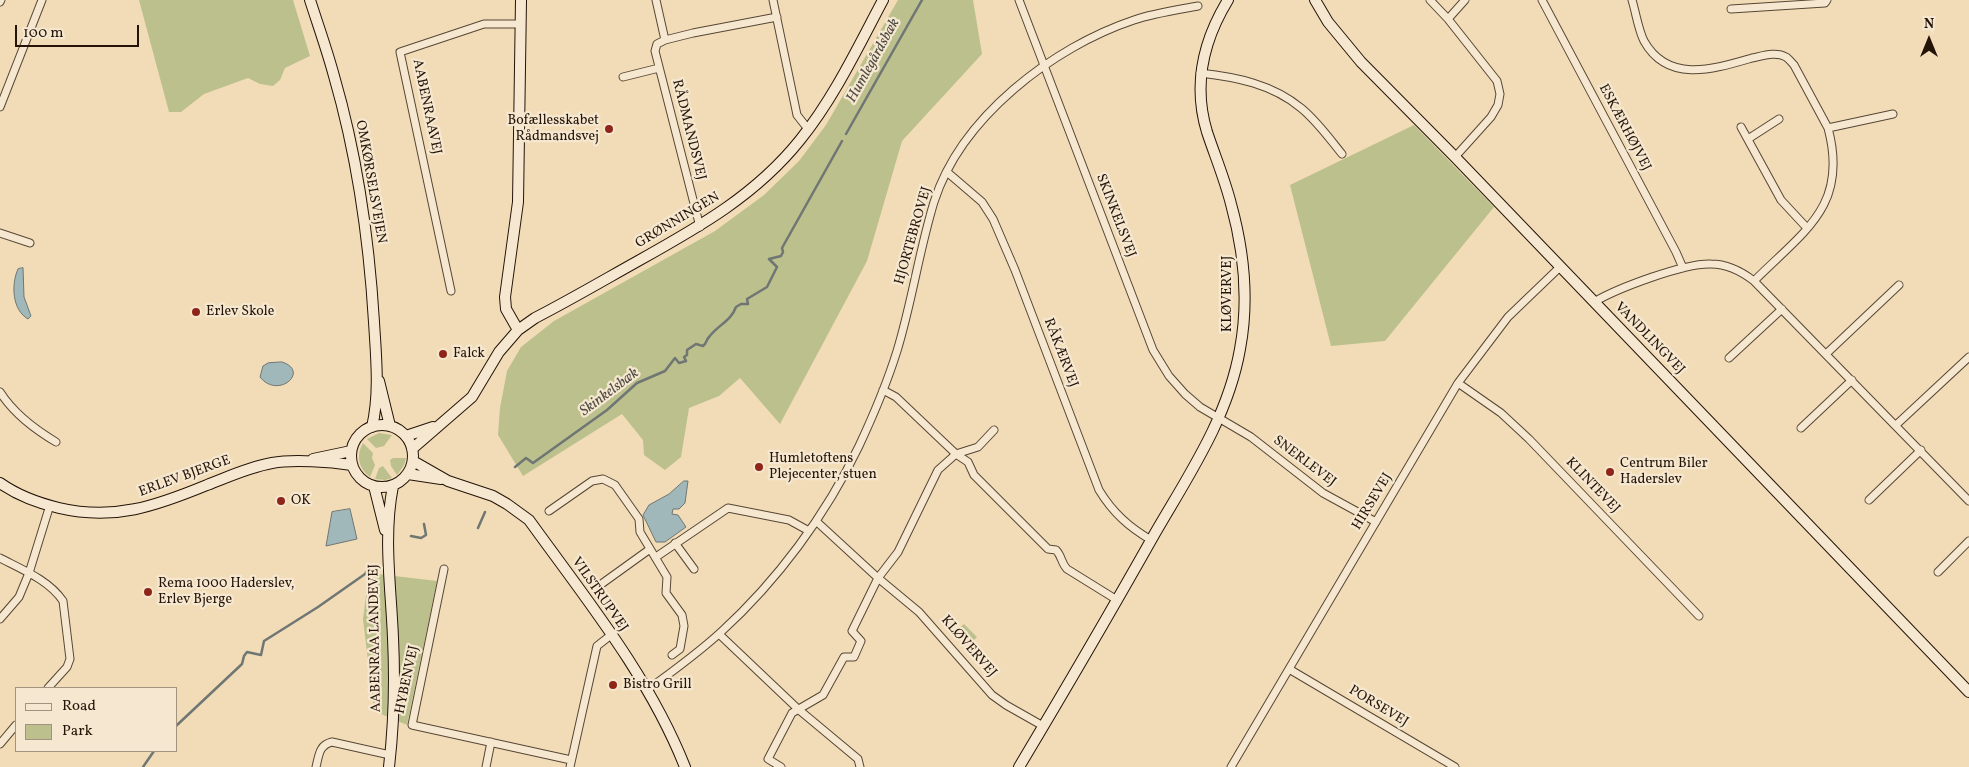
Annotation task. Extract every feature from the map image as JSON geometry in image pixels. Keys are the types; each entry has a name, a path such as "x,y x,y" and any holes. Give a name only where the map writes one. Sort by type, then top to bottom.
{"street":[{"path":"0,107 42,0"},
{"name":"OMKØRSELSVEJEN","path":"310,0 334,76 354,156 366,229 378,373 390,426"},
{"path":"518,330 506,309 505,297 518,202 521,0"},
{"path":"656,0 665,40 776,18"},
{"path":"773,0 797,115 808,129"},
{"name":"GRØNNINGEN","path":"412,450 472,397 499,352 518,330 535,318 700,227 747,194 773,170 808,129 828,100 883,0"},
{"name":"SKINKELSVEJ","path":"1019,0 1153,350 1169,376 1184,394 1219,420"},
{"name":"KLØVERVEJ","path":"1018,767 1044,726 1152,540 1219,420 1232,381 1240,349 1244,316 1242,254 1233,210 1205,123 1200,92 1200,73 1207,43 1216,19 1228,0"},
{"name":"VANDLINGVEJ","path":"1315,0 1328,22 1361,62 1456,157 1969,692"},
{"path":"1430,0 1448,18 1497,81 1500,94 1498,105 1491,117 1456,157"},
{"path":"1448,18 1465,0"},
{"name":"ESKÆRHØJVEJ","path":"1542,0 1683,268"},
{"path":"1632,0 1643,39 1652,53 1666,63 1681,69 1696,70 1723,66 1778,54 1787,57 1794,65 1828,128 1833,150 1834,171 1830,190 1822,210 1807,228 1754,281"},
{"path":"1731,9 1825,3 1827,0"},
{"name":"HJORTEBROVEJ","path":"647,690 720,634 750,604 809,532 840,482 859,445 883,390 897,350 935,200 947,172 965,141 986,115 1010,91 1073,46 1102,32 1135,20 1198,6"},
{"name":"AABENRAAVEJ","path":"451,291 400,52 484,24 520,24"},
{"name":"RÅDMANDSVEJ","path":"665,40 657,44 655,51 700,227"},
{"name":"RÅDMANDSVEJ","path":"623,77 659,68"},
{"path":"1200,73 1248,81 1274,91 1300,107 1320,126 1342,154"},
{"path":"1828,128 1893,114"},
{"path":"1748,138 1779,119"},
{"path":"1741,126 1781,200 1807,228"},
{"name":"RÅKÆRVEJ","path":"947,172 982,202 993,219 1015,270 1099,490 1117,516 1133,529 1152,540"},
{"path":"0,233 30,243"},
{"path":"1594,302 1612,291 1683,268 1710,264 1724,265 1736,269 1754,281 1968,497"},
{"name":"HIRSEVEJ","path":"1231,767 1458,384 1508,317 1560,267"},
{"path":"1826,354 1899,285"},
{"path":"1729,358 1782,309"},
{"path":"1896,425 1969,356"},
{"name":"OMKØRSELSVEJEN","path":"372,427 378,373"},
{"path":"1801,428 1852,380"},
{"name":"KLINTEVEJ","path":"1458,384 1501,413 1528,438 1699,616"},
{"path":"883,390 896,397 956,454 968,462 974,475 1048,549 1056,550 1061,555 1062,564 1067,569 1117,600"},
{"path":"0,392 19,416 56,442"},
{"name":"SNERLEVEJ","path":"1219,420 1251,437 1323,492 1376,522"},
{"name":"GRØNNINGEN","path":"406,436 445,422"},
{"path":"390,426 406,436 412,450 413,460 408,474 401,481 393,486 374,486 358,476 352,465 351,451 358,436 372,427 390,426"},
{"path":"781,767 768,759 792,713 823,695 844,657 854,657 861,641 852,631 878,578 898,552 938,470 956,454 978,447 994,430"},
{"path":"1869,500 1921,450"},
{"name":"ERLEV BJERGE","path":"295,462 351,451"},
{"name":"VILSTRUPVEJ","path":"413,460 448,480 493,496 508,504 529,520 611,635 647,690 669,730 686,767"},
{"name":"ERLEV BJERGE","path":"0,483 26,497 50,505 74,511 101,514 141,509 167,502 244,470 274,463 295,462 352,465"},
{"name":"VILSTRUPVEJ","path":"408,474 448,480"},
{"path":"549,511 592,481 603,479 615,484 639,519 640,532 667,577 666,593 682,615 684,626 680,649 672,655"},
{"name":"AABENRAA LANDEVEJ","path":"374,486 387,538"},
{"name":"AABENRAA LANDEVEJ","path":"389,767 394,686 387,538 393,486"},
{"path":"0,619 19,597 29,573 50,505"},
{"path":"656,557 728,508 789,520 809,532"},
{"path":"816,521 878,578"},
{"path":"1938,572 1969,541"},
{"path":"675,544 694,569"},
{"path":"600,585 650,549"},
{"path":"0,558 29,573 58,594 63,601 70,659 67,667 49,687"},
{"name":"HYBENVEJ","path":"444,569 412,725 491,742 570,764"},
{"name":"KLØVERVEJ","path":"878,578 918,612 992,695 1044,726"},
{"path":"720,634 798,709 858,759 860,767"},
{"path":"570,764 597,646 611,635"},
{"name":"PORSEVEJ","path":"1289,669 1455,767"},
{"path":"0,744 15,726"},
{"path":"316,767 320,749 325,744 332,742 390,755"},
{"path":"486,767 491,742"}],"green space":[{"path":"139,0 293,0 310,56 285,68 280,80 273,86 260,84 248,78 204,94 181,112 169,112"},
{"path":"898,0 973,0 982,54 902,141 867,261 780,424 740,378 719,396 689,408 681,457 665,470 644,455 643,440 622,414 523,476 498,435 500,408 507,371 521,347 554,321 715,231 764,195 799,161 826,125"},
{"path":"1414,125 1494,207 1385,341 1331,346 1290,185"},
{"path":"379,433 392,435 384,446 376,448 367,439"},
{"path":"363,443 373,453 372,458 375,465 370,477 363,470 359,461 359,452"},
{"path":"393,458 406,458 404,465 397,475 391,466 390,460"},
{"path":"383,466 392,478 385,480 375,479 379,468"},
{"path":"369,573 437,581 407,725 374,711 363,619"},
{"path":"964,624 977,637 968,646 955,632"}],"water":[{"path":"23,268 24,297 31,316 28,319 19,310 14,296 16,275 18,269"},
{"path":"282,362 290,366 293,371 293,377 289,382 275,386 267,383 260,377 263,366 268,363"},
{"path":"684,481 688,481 685,503 679,509 673,509 672,514 678,515 686,527 665,542 656,542 643,515 649,505 669,494"},
{"path":"350,509 357,539 326,546 332,512"}],"waterway":[{"name":"Humlegårdsbæk","path":"846,134 922,0"},
{"name":"Skinkelsbæk","path":"515,467 526,458 533,463 607,410 637,383 665,371 675,358 679,363 686,361 684,357 687,355 687,350 696,344 703,346 708,338 731,316 736,307 741,304 748,304 747,299 767,287 777,267 769,259 781,256 782,248 842,141"},
{"name":"Skinkelsbæk","path":"478,528 485,512"},
{"name":"Skinkelsbæk","path":"411,536 421,538 426,535 424,524"},
{"name":"Skinkelsbæk","path":"178,724 242,664 247,652 261,655 264,641 318,607 365,574 369,568"},
{"name":"Skinkelsbæk","path":"143,767 153,752"}],"place":[{"name":"Bofællesskabet Rådmandsvej","path":"609,129"},
{"name":"Erlev Skole","path":"196,312"},
{"name":"Falck","path":"443,354"},
{"name":"Humletoftens Plejecenter, stuen","path":"759,467"},
{"name":"Centrum Biler Haderslev","path":"1610,472"},
{"name":"OK","path":"281,501"},
{"name":"Rema 1000 Haderslev, Erlev Bjerge","path":"148,592"},
{"name":"Bistro Grill","path":"613,685"}]}
